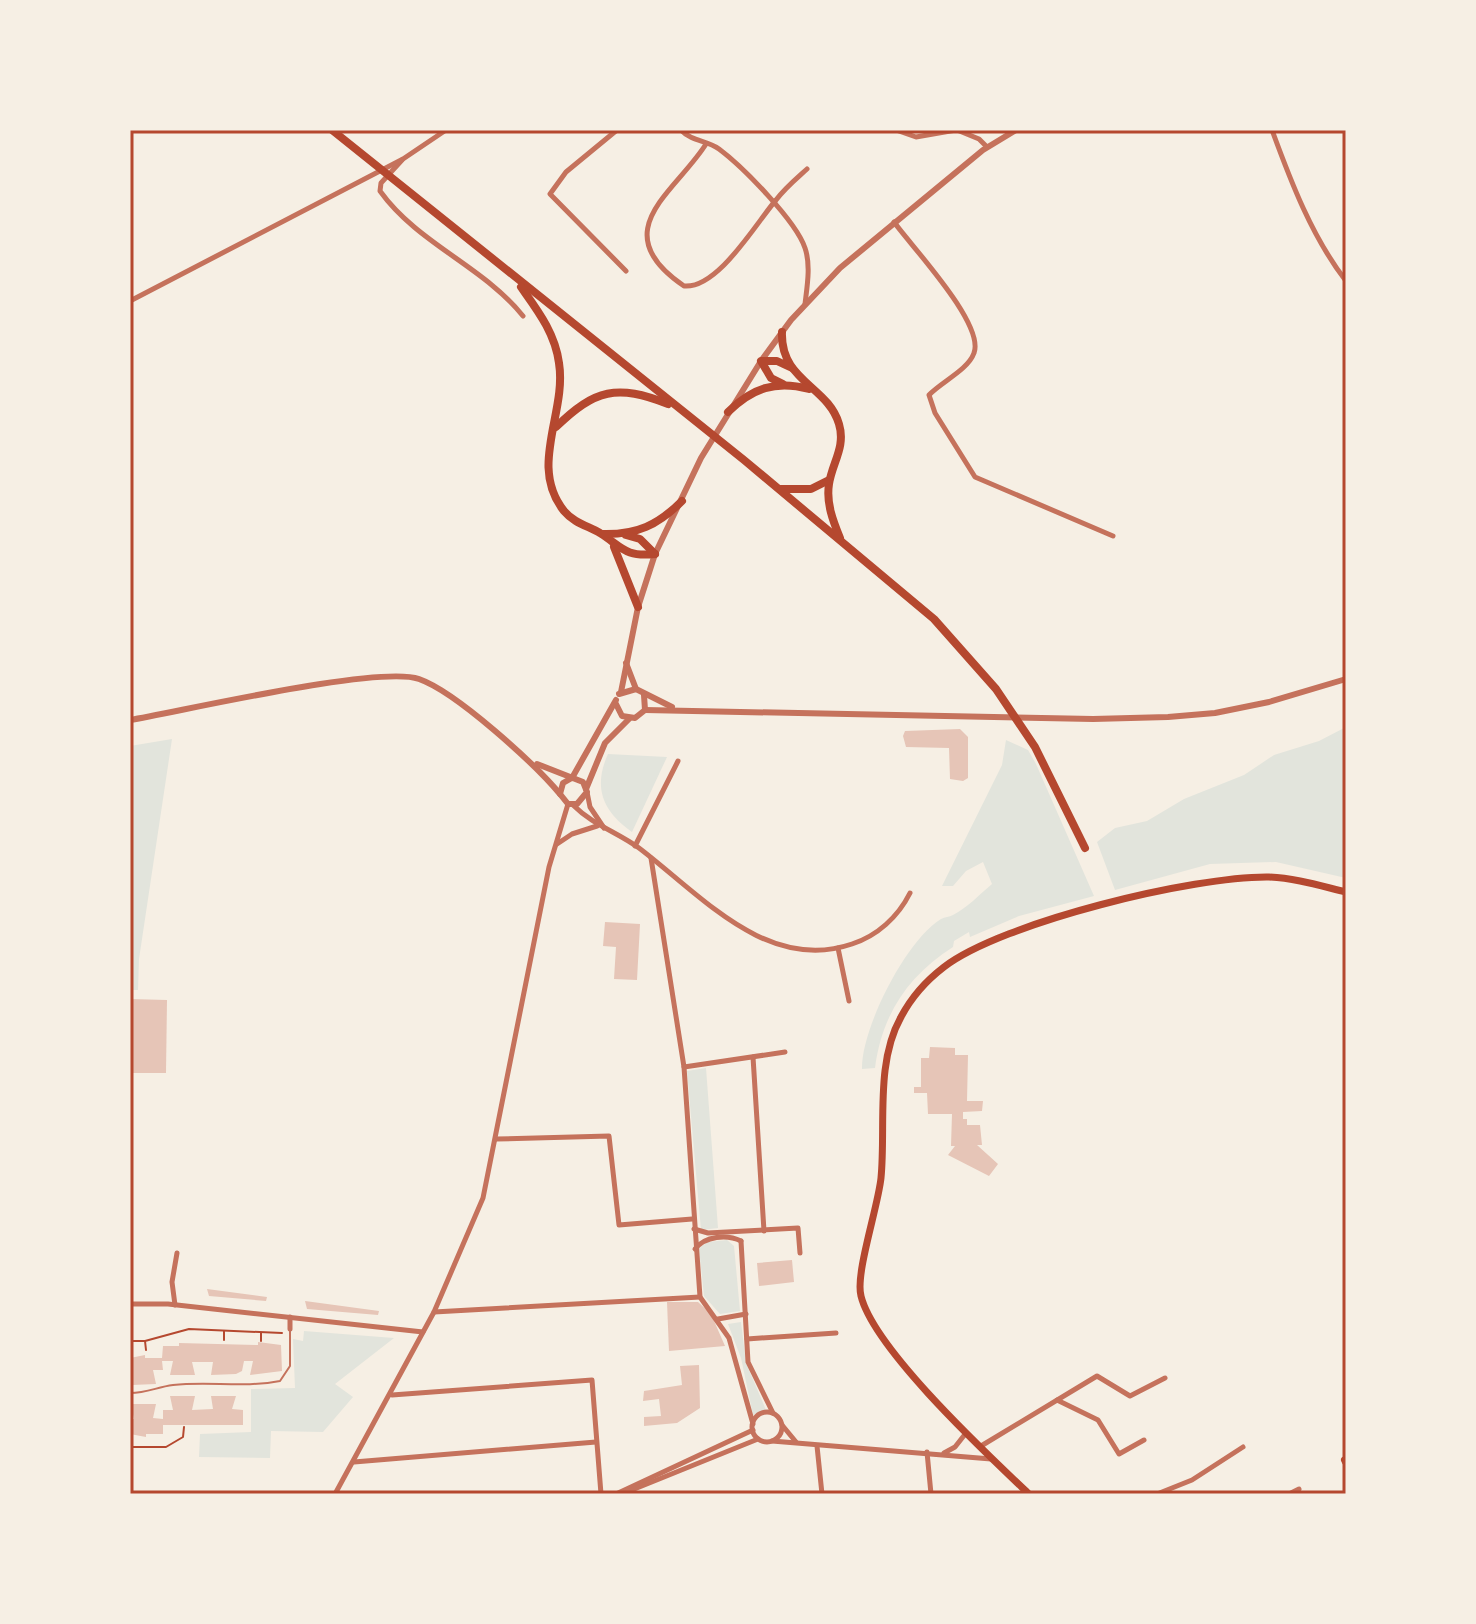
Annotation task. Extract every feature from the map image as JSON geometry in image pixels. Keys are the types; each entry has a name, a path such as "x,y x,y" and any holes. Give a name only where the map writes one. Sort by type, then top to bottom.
{"highway":[{"path":"332,130 744,460 934,619 996,689 1035,747 1085,848"},
{"path":"516,280 549,328 559,362 556,427 548,453 547,472 553,492 565,512 601,534 614,546 639,556 655,554"},
{"path":"782,332 784,355 792,368 833,411 839,422 842,440 829,480 829,505 841,540"},
{"path":"761,361 777,361 792,368"},
{"path":"761,361 771,378 784,385"},
{"path":"728,412 745,395 762,387 784,385 810,389"},
{"path":"556,427 586,401 607,392 637,392 676,408"},
{"path":"778,488 811,489 829,480"},
{"path":"601,534 624,534 656,524 682,501"},
{"path":"624,534 640,539 655,554"},
{"path":"614,546 638,607"}],"main road":[{"path":"1029,1494 896,1355 868,1312 859,1281 878,1207 887,1063 895,1027 928,981 972,950 998,938 1091,910 1216,879 1271,877 1346,892"}],"street":[{"path":"130,301 403,159 446,130"},
{"path":"617,130 566,172 550,194 626,271"},
{"path":"681,130 719,149 773,202 797,231 806,250 804,305"},
{"path":"896,130 916,137 957,130 979,139 987,147"},
{"path":"560,794 561,786 571,778 621,692 638,607 655,554 701,458 761,361 804,305 840,268 987,147 1016,130"},
{"path":"1272,130 1286,171 1330,260 1346,281"},
{"path":"706,144 652,208 648,222 652,250 674,280 694,287 704,282 751,236 773,202 807,169"},
{"path":"403,159 381,183 380,191 388,203 421,235 473,272 523,316"},
{"path":"894,222 955,302 976,342 973,356 929,395 935,413 975,477 1113,536"},
{"path":"626,662 636,689 676,708"},
{"path":"130,720 339,683 389,676 410,677 433,686 534,763 560,794 597,826 635,846 744,929 771,944 791,949 838,948 873,937 910,893"},
{"path":"570,804 584,800 605,743 630,719 645,710 676,708 1093,719 1168,717 1215,713 1269,702 1346,679"},
{"path":"621,692 636,689"},
{"path":"644,695 645,710"},
{"path":"616,700 619,713 630,719"},
{"path":"635,846 678,761"},
{"path":"534,763 580,780 590,807 605,829"},
{"path":"335,1494 434,1312 483,1198 556,845 570,804"},
{"path":"556,845 572,834 597,826"},
{"path":"651,858 684,1067 692,1219 700,1297 729,1338 758,1439"},
{"path":"838,948 849,1001"},
{"path":"684,1067 785,1052"},
{"path":"753,1057 764,1231"},
{"path":"496,1139 609,1136 619,1225 692,1219"},
{"path":"693,1229 703,1233 798,1228 800,1253"},
{"path":"747,1232 741,1241 748,1362 773,1413 797,1443"},
{"path":"695,1249 706,1240 729,1237 741,1241"},
{"path":"175,1305 172,1282 177,1253"},
{"path":"434,1312 700,1297"},
{"path":"130,1304 175,1305 423,1332"},
{"path":"718,1319 746,1314"},
{"path":"290,1317 290,1331"},
{"path":"747,1339 836,1333"},
{"path":"981,1446 1097,1376 1130,1396 1165,1378"},
{"path":"391,1395 592,1380 601,1494"},
{"path":"1056,1400 1098,1420 1119,1454 1144,1440"},
{"path":"616,1494 753,1427 763,1413 773,1413"},
{"path":"772,1441 780,1435 782,1425"},
{"path":"943,1453 955,1447 967,1432"},
{"path":"622,1494 758,1439 993,1459"},
{"path":"353,1462 596,1442"},
{"path":"817,1446 822,1494"},
{"path":"1157,1494 1192,1480 1243,1447"},
{"path":"927,1453 931,1494"},
{"path":"1289,1494 1299,1489"}],"lane":[{"path":"130,1393 153,1393 170,1385 246,1386 280,1381 290,1366 290,1331"}],"path":[{"path":"130,1341 145,1341 189,1329 290,1331"},
{"path":"224,1330 224,1340"},
{"path":"261,1332 261,1341"},
{"path":"145,1341 146,1350"},
{"path":"130,1447 166,1447 183,1437 184,1427"}],"shaded area":[{"path":"1346,727 1346,878 1276,862 1210,864 1115,890 1097,842 1115,828 1147,821 1184,799 1244,775 1274,755 1319,741"},
{"path":"172,739 139,959 138,990 130,990 130,746"},
{"path":"1006,740 1028,750 1036,764 1094,896 1019,916 970,937 969,932 954,941 953,947 910,984 884,1030 875,1068 862,1069 877,1009 900,965 928,930 941,919 963,909 992,884 983,862 966,871 953,886 942,886 1002,765"},
{"path":"608,754 667,757 632,832 613,816 603,798 601,777"},
{"path":"706,1068 718,1228 701,1230 687,1071"},
{"path":"727,1240 734,1246 740,1311 720,1314 704,1296 699,1248 708,1242"},
{"path":"741,1322 746,1363 766,1410 753,1415 741,1358 728,1324"},
{"path":"304,1331 394,1338 335,1384 353,1397 323,1432 271,1431 270,1458 199,1457 200,1434 251,1432 251,1389 295,1388 293,1339 303,1341"}],"building":[{"path":"960,729 968,737 968,778 963,781 950,779 949,748 906,747 903,736 905,731"},
{"path":"605,922 640,924 637,980 614,979 616,947 603,946"},
{"path":"130,999 167,1000 166,1073 130,1073"},
{"path":"930,1047 955,1048 955,1055 968,1055 967,1101 983,1101 982,1111 963,1112 963,1119 967,1119 967,1125 980,1125 982,1145 977,1145 998,1164 989,1176 948,1155 955,1146 951,1146 952,1114 928,1114 927,1093 914,1093 914,1087 921,1087 921,1058 929,1058"},
{"path":"792,1260 794,1282 759,1286 757,1263"},
{"path":"207,1289 267,1297 266,1301 209,1296"},
{"path":"305,1301 379,1311 378,1315 307,1309"},
{"path":"667,1302 698,1302 711,1314 725,1346 669,1351"},
{"path":"258,1342 281,1345 282,1371 250,1375 253,1361 244,1361 242,1371 236,1374 211,1375 213,1362 192,1362 195,1375 170,1375 173,1361 162,1361 163,1370 153,1370 156,1384 132,1385 130,1358 145,1355 145,1358 162,1358 163,1346 179,1346 179,1343 258,1345"},
{"path":"699,1365 700,1408 677,1423 644,1426 644,1417 661,1416 659,1399 643,1401 644,1391 682,1385 680,1366"},
{"path":"170,1396 195,1396 192,1410 213,1409 211,1396 236,1396 232,1409 243,1410 243,1425 163,1425 163,1434 146,1434 146,1437 130,1434 130,1419 134,1419 131,1404 156,1404 153,1418 163,1419 163,1410 173,1410"}]}
